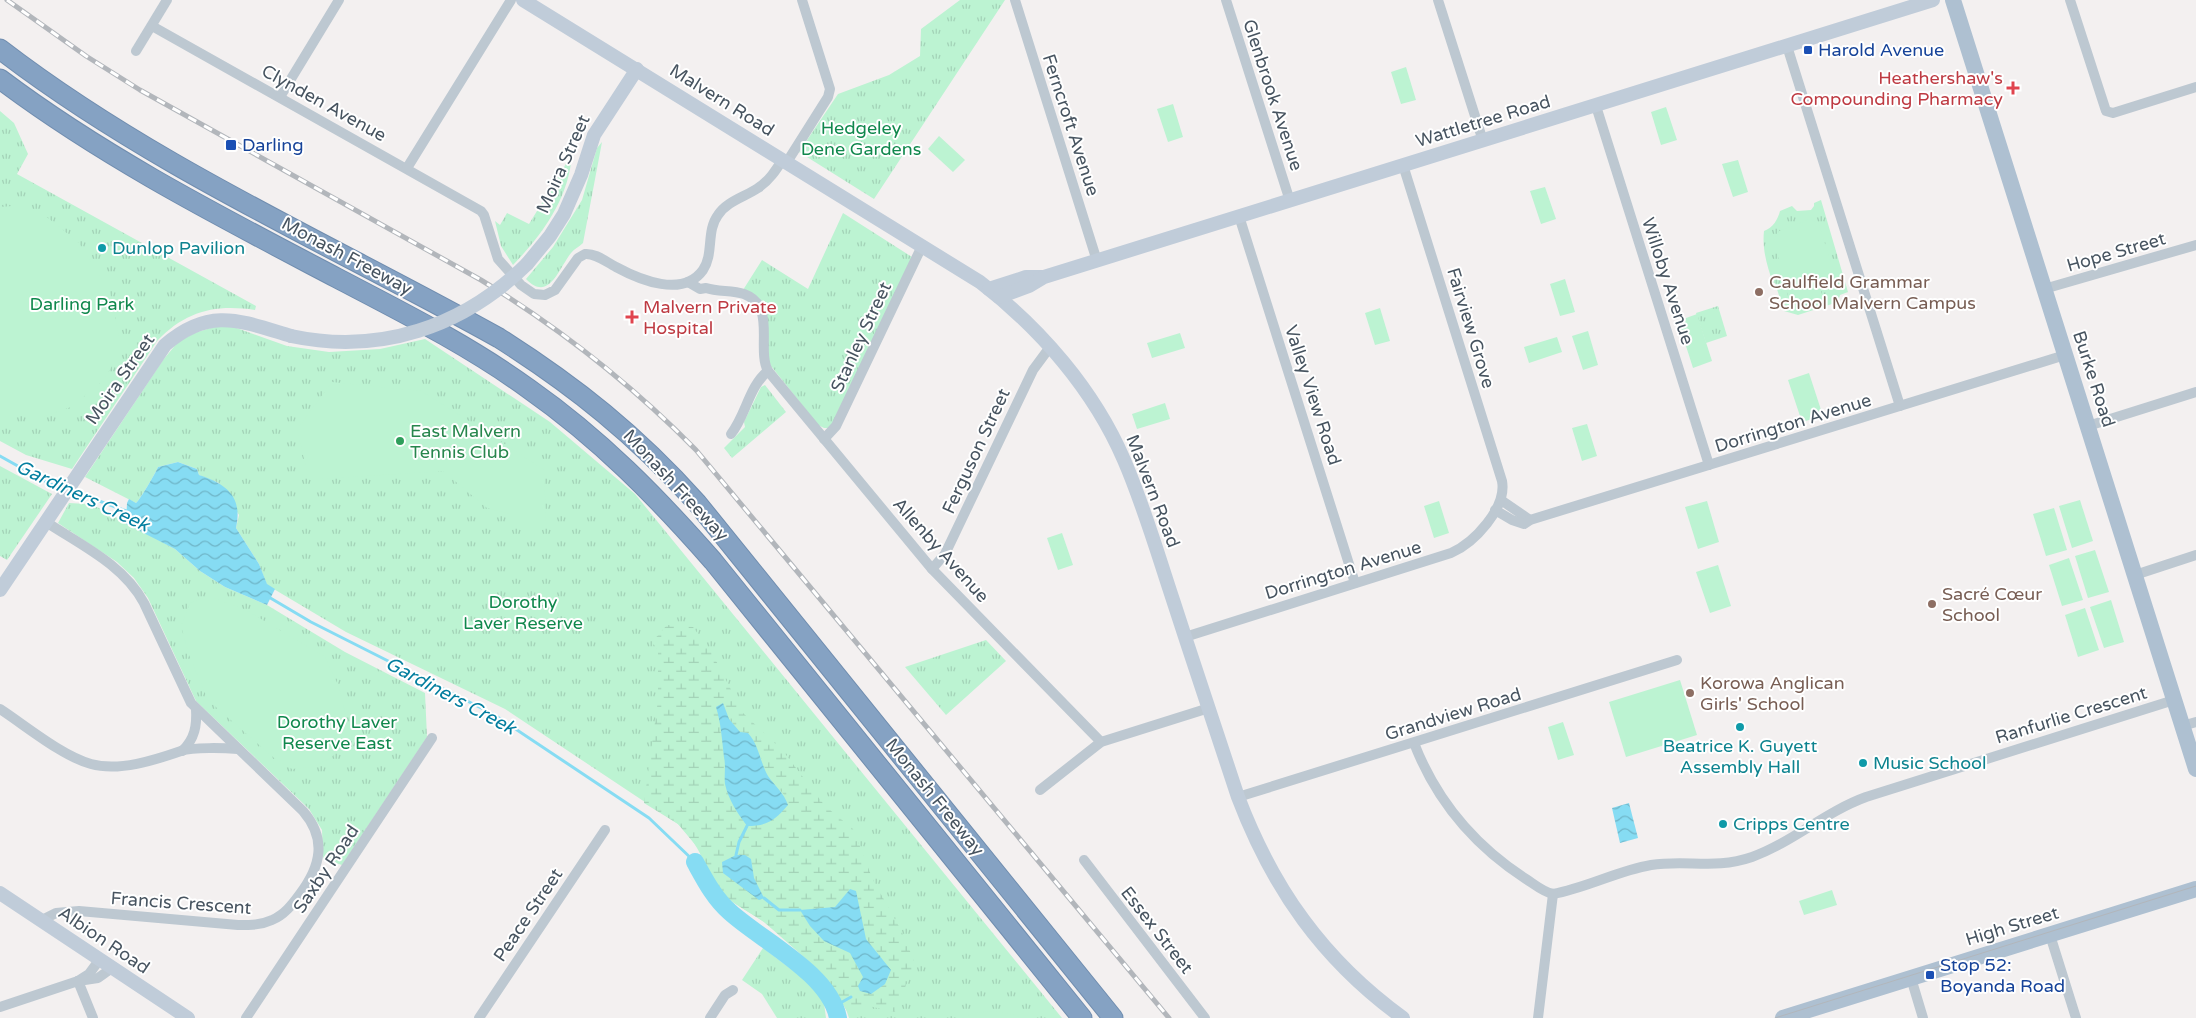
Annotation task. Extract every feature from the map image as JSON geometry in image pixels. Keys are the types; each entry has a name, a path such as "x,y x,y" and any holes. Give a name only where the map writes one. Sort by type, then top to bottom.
{"highway":[{"name":"Monash Freeway","path":"0,49 84,108 161,156 499,338 552,372 622,427 671,474 730,543 1113,1018"},
{"name":"Monash Freeway","path":"0,79 68,128 150,178 414,318 487,361 528,387 604,448 648,489 713,561 1082,1018"}],"main road":[{"name":"Malvern Road","path":"523,0 922,246 994,293 1050,347 1092,402 1123,458 1136,489 1238,797 1262,853 1296,911 1340,965 1371,994 1403,1018"},
{"name":"Wattletree Road","path":"994,293 1029,286 1044,277 1097,260 1933,0"},
{"name":"Burke Road","path":"1953,0 2174,700 2189,724 2196,770"},
{"name":"Moira Street","path":"0,590 165,345 178,333 196,324 232,319 291,336 318,341 356,342 389,338 424,330 471,309 500,289 527,264 550,236 564,214 581,175 594,135 637,69"},
{"name":"High Street","path":"1783,1018 2196,889"},
{"name":"Albion Road","path":"0,893 188,1018"}],"street":[{"path":"136,51 167,0"},
{"path":"280,97 340,0"},
{"path":"407,168 511,0"},
{"path":"731,434 740,420 758,381 768,371 764,361 764,319 756,304 745,295 706,288 700,289 688,282 701,272 709,256 713,224 718,215 730,204 764,184 785,161 828,97 830,89 802,0"},
{"name":"Ferncroft Avenue","path":"1015,0 1097,260"},
{"name":"Glenbrook Avenue","path":"1226,0 1290,201"},
{"path":"1438,0 1483,141"},
{"path":"2070,0 2106,111 2113,114 2196,87"},
{"name":"Clynden Avenue","path":"152,26 481,211 484,214 497,257 521,285 534,294 545,295 555,290 578,258 585,254 597,256 643,279 673,285 688,282"},
{"path":"1787,46 1900,406"},
{"name":"Willoby Avenue","path":"1596,106 1710,465"},
{"name":"Fairview Grove","path":"1403,166 1502,481 1501,500"},
{"name":"Valley View Road","path":"1240,216 1355,583"},
{"name":"Stanley Street","path":"824,439 836,426 922,246"},
{"name":"Hope Street","path":"2044,289 2196,246"},
{"path":"701,272 706,282 706,288"},
{"name":"Ferguson Street","path":"932,569 945,554 1033,370 1050,347"},
{"name":"Dorrington Avenue","path":"1495,510 1520,524 1524,524 1530,520 2065,355"},
{"name":"Allenby Avenue","path":"768,371 932,569 1101,742"},
{"path":"2088,426 2196,392"},
{"path":"1501,500 1530,520"},
{"name":"Dorrington Avenue","path":"1185,637 1460,549 1473,539 1501,500"},
{"name":"Francis Crescent","path":"42,920 56,913 79,911 251,925 271,921 284,913 301,893 315,870 318,854 316,830 309,818 293,800 196,709 187,696 135,587 114,567 46,522"},
{"path":"2135,575 2196,556"},
{"name":"Grandview Road","path":"1238,797 1677,660"},
{"name":"Ranfurlie Crescent","path":"1553,894 1651,865 1720,864 1751,857 1794,838 1832,812 1866,796 2174,700"},
{"path":"1040,790 1101,742 1209,708"},
{"path":"0,709 62,750 91,764 120,765 163,757 182,751 238,749"},
{"path":"182,751 188,746 195,733 196,709"},
{"name":"Saxby Road","path":"246,1018 432,738"},
{"path":"1414,743 1436,788 1471,834 1512,870 1545,892 1553,894 1538,1018"},
{"name":"Peace Street","path":"479,1018 604,830"},
{"name":"Essex Street","path":"1084,860 1204,1018"},
{"path":"2050,935 2076,1018"},
{"path":"82,980 100,959"},
{"path":"0,1007 82,980 98,978 112,968"},
{"path":"1911,978 1923,1018"},
{"path":"82,980 93,1018"},
{"path":"710,1018 726,995 733,990"}],"green space":[{"name":"Hedgeley Dene Gardens","path":"960,0 1005,0 874,199 799,152 838,94 889,75 920,56 921,29"},
{"path":"1406,67 1416,100 1401,104 1391,72"},
{"path":"1173,104 1183,137 1168,142 1157,109"},
{"path":"1666,107 1677,140 1661,145 1651,112"},
{"name":"Darling Park","path":"0,111 14,123 28,154 17,174 256,306 255,310 227,308 202,312 190,316 168,331 157,341 72,469 26,455 0,441"},
{"path":"939,136 965,160 953,172 928,149"},
{"path":"602,142 583,243 571,253 553,281 541,287 534,285 526,279 553,247 582,200 597,148"},
{"path":"572,154 566,186 553,214 534,241 513,265 501,246 495,221 500,225 507,213 529,224"},
{"path":"1738,160 1748,192 1733,197 1722,164"},
{"path":"1545,187 1556,219 1541,224 1530,191"},
{"path":"1821,200 1848,292 1840,295 1838,302 1798,315 1784,311 1767,264 1764,251 1764,231 1775,223 1780,211 1792,206 1797,211 1811,210 1814,203"},
{"path":"12,206 48,218 79,243 110,292 119,337 115,361 103,381 71,407 42,417 0,410 0,207"},
{"path":"843,213 912,257 834,421 829,428 824,428 818,425 771,366 768,359 767,314 743,290 762,260 808,289"},
{"path":"1810,219 1819,225 1836,278 1832,279 1831,277 1818,283 1824,300 1795,305 1789,300 1774,240 1779,231"},
{"path":"1565,279 1575,312 1560,316 1550,284"},
{"path":"1718,306 1727,336 1706,343 1696,313"},
{"path":"1380,308 1390,341 1375,345 1365,313"},
{"path":"1697,314 1712,361 1693,368 1678,321"},
{"name":"Dorothy Laver Reserve","path":"231,326 287,346 329,352 380,349 425,339 550,422 635,494 1062,1018 849,1018 836,992 801,953 764,922 730,900 720,891 695,845 678,824 505,709 346,632 267,585 259,564 236,528 239,515 219,483 199,475 197,469 178,462 158,467 136,503 85,477 163,360 178,342 194,333 214,327"},
{"path":"1588,331 1598,365 1583,370 1572,336"},
{"path":"1180,333 1185,348 1152,358 1147,343"},
{"path":"1557,337 1562,352 1529,363 1524,347"},
{"path":"1809,373 1823,416 1802,422 1788,380"},
{"name":"East Malvern Tennis Club","path":"332,382 421,391 485,431 498,432 497,439 544,470 546,522 523,522 522,517 487,508 443,471 320,479 319,476 308,476 297,429"},
{"path":"765,385 786,412 732,458 724,448 745,427 744,422 761,387"},
{"path":"1165,403 1170,419 1137,429 1132,414"},
{"path":"1587,424 1597,456 1582,461 1572,428"},
{"path":"0,466 52,494 7,560 0,556"},
{"path":"2080,500 2093,541 2072,548 2059,506"},
{"path":"1439,501 1449,533 1434,538 1424,506"},
{"path":"1707,501 1719,542 1698,549 1685,507"},
{"name":"Dorothy Laver Reserve East","path":"69,503 87,504 97,507 175,549 200,571 225,587 267,605 345,652 425,693 427,737 342,865 323,859 322,830 309,809 196,701 148,598 134,578 117,562 58,523"},
{"path":"2054,508 2067,550 2046,556 2033,514"},
{"path":"1062,533 1073,565 1058,570 1047,538"},
{"path":"2095,550 2109,592 2088,598 2075,556"},
{"path":"2069,558 2083,600 2062,606 2049,565"},
{"path":"1718,565 1731,606 1710,613 1696,572"},
{"path":"208,596 246,610 325,657 339,687 346,716 341,745 331,758 312,767 292,769 274,758 208,700 189,655 181,626 190,603"},
{"path":"2111,600 2124,642 2104,648 2090,607"},
{"path":"2085,608 2099,650 2078,657 2065,615"},
{"path":"667,625 693,627 712,653 743,713 783,751 825,806 853,829 873,880 901,930 915,963 895,1012 864,1005 847,1011 821,972 764,922 734,903 719,890 712,881 698,848 678,824 644,803 658,700 658,650 652,642","holes":["729,719 740,732 748,733 753,739 768,776 786,797 737,811 725,785 724,757 720,735 722,727","751,859 754,878 764,898 722,862","850,889 856,891 866,939 885,961 858,986 863,977 850,953 824,941 801,910 835,907"]},
{"path":"986,640 1006,661 946,715 905,667"},
{"path":"1680,680 1697,735 1626,757 1609,702"},
{"path":"1563,722 1574,755 1558,760 1548,727"},
{"path":"1832,890 1837,905 1804,915 1799,901"},
{"path":"763,948 816,988 824,1003 826,1018 777,1018 762,994 742,980"},
{"path":"994,1011 1016,1015 1020,1018 962,1018 973,1013"}],"water":[{"path":"178,462 197,469 199,475 218,483 231,493 237,508 236,528 259,564 267,584 275,589 267,605 225,587 200,571 175,549 126,524 127,503 129,499 136,503 138,501 158,467"},
{"path":"723,703 729,719 740,732 748,733 752,738 768,776 782,793 788,805 771,821 760,825 747,826 726,790 725,764 716,707"},
{"path":"1629,803 1638,838 1620,843 1612,808"},
{"path":"736,855 745,855 751,859 754,878 764,898 759,900 723,873 722,862"},
{"path":"850,889 856,891 866,939 891,970 885,984 871,994 860,991 858,986 863,977 850,953 824,941 810,926 800,910 835,907"}],"waterway":[{"name":"Gardiners Creek","path":"0,456 50,484 64,488"},
{"name":"Gardiners Creek","path":"72,491 129,512"},
{"name":"Gardiners Creek","path":"267,596 311,622 493,714 649,818 695,862"},
{"path":"736,855 739,842 747,826"},
{"name":"Gardiners Creek","path":"695,862 724,907 793,959 822,987 832,1002 838,1018"},
{"path":"764,898 779,910 800,910"},
{"path":"835,1006 851,997"}],"tram line":[{"path":"1775,1018 2196,886"}],"railway":[{"path":"7,0 86,56 140,90 481,280 567,338 646,402 696,450 1169,1018"}],"place":[{"name":"Harold Avenue","path":"1808,50"},
{"name":"Heathershaw's Compounding Pharmacy","path":"2013,88"},
{"name":"Darling","path":"231,145"},
{"name":"Dunlop Pavilion","path":"102,248"},
{"name":"Caulfield Grammar School Malvern Campus","path":"1759,292"},
{"name":"Malvern Private Hospital","path":"632,317"},
{"name":"East Malvern Tennis Club","path":"400,441"},
{"name":"Sacré Cœur School","path":"1932,604"},
{"name":"Korowa Anglican Girls' School","path":"1690,693"},
{"name":"Beatrice K. Guyett Assembly Hall","path":"1740,727"},
{"name":"Music School","path":"1863,763"},
{"name":"Cripps Centre","path":"1723,824"},
{"name":"Stop 52: Boyanda Road","path":"1930,975"}]}
